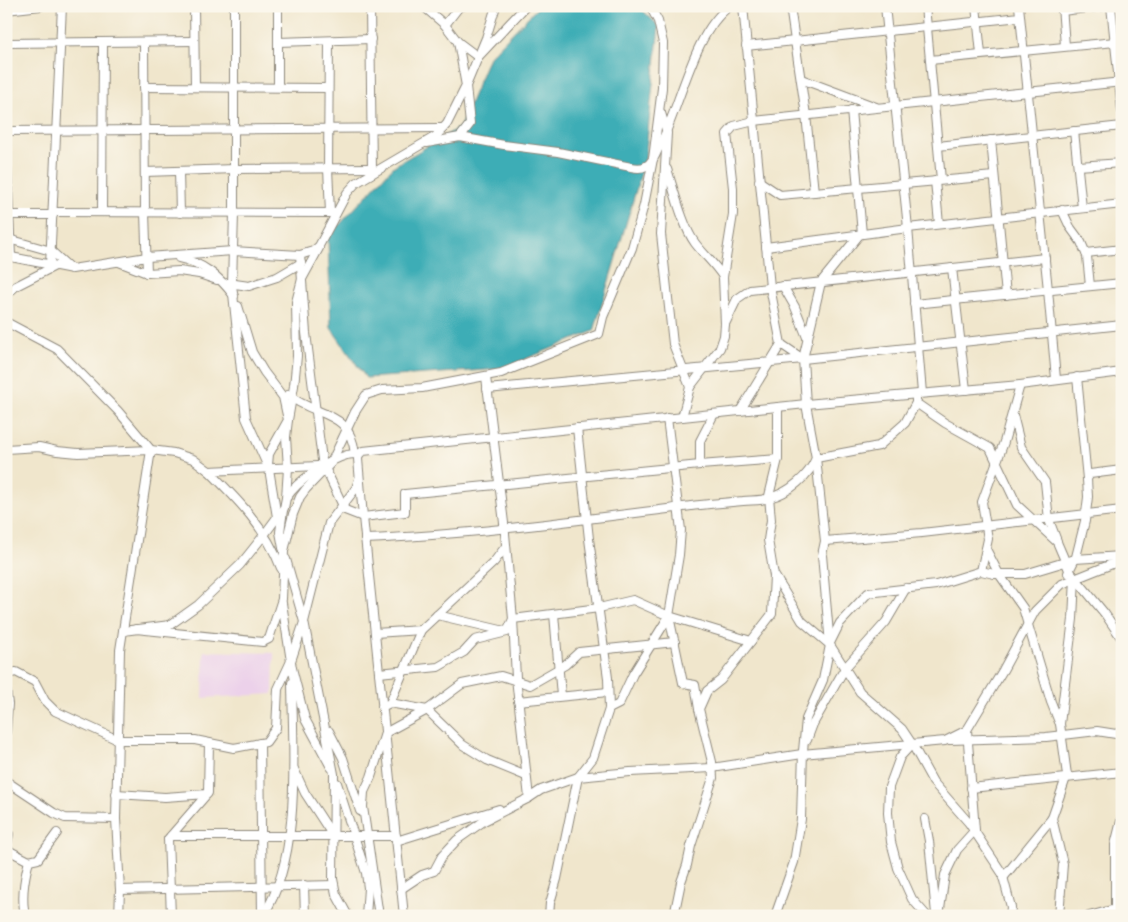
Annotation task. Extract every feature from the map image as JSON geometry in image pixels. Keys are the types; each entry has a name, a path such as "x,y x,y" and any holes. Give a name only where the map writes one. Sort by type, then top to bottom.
{"street":[{"path":"6,10 41,6"},
{"path":"53,265 51,251 62,6"},
{"path":"194,6 195,87"},
{"path":"234,6 235,169 232,284 246,418 269,469"},
{"path":"278,6 278,87"},
{"path":"370,6 372,171"},
{"path":"423,6 445,25 458,42 478,57"},
{"path":"366,916 368,888 366,872 334,774 304,622 280,532 286,498 288,468 286,436 297,356 296,302 302,279 333,213 356,183 372,171 436,136 447,124 466,86 486,38 496,6"},
{"path":"478,57 526,6"},
{"path":"348,916 336,894 334,885 334,774 305,719 292,664 282,600 284,551 293,514 300,497 331,462 355,412 366,395 382,390 422,388 486,377 530,362 599,334 603,317 632,248 644,205 653,159 660,109 663,43 658,21 650,6"},
{"path":"714,23 719,6"},
{"path":"418,145 460,137 558,152 631,167 640,168 646,166 653,159 667,133 694,57 714,23 730,6"},
{"path":"740,411 781,344 770,287 742,6"},
{"path":"790,6 806,115 814,192"},
{"path":"816,458 879,446 905,423 918,397 918,346 912,272 885,6"},
{"path":"925,6 938,146 939,224"},
{"path":"976,6 981,54"},
{"path":"1019,6 1056,380"},
{"path":"1065,46 1062,8 1104,6"},
{"path":"1111,6 1122,111"},
{"path":"445,25 461,7"},
{"path":"746,46 1020,17"},
{"path":"278,42 371,39"},
{"path":"329,40 328,168 333,213"},
{"path":"144,42 147,273"},
{"path":"6,43 194,42"},
{"path":"458,42 466,86 470,124 460,137"},
{"path":"930,60 1115,42"},
{"path":"102,212 103,43"},
{"path":"801,79 878,107"},
{"path":"725,324 723,276 733,214 733,188 727,134 734,126 754,121 806,115 1120,82"},
{"path":"144,87 328,88"},
{"path":"660,109 667,133 661,234 673,344 690,387"},
{"path":"830,645 822,555 825,541 816,458 806,404 803,359 814,304 821,282 861,234 851,110"},
{"path":"938,146 1122,126"},
{"path":"6,131 443,128"},
{"path":"1074,131 1082,208"},
{"path":"991,140 1006,295"},
{"path":"6,144 8,215 12,240 9,257 72,269 147,258 233,251 300,259"},
{"path":"1078,166 1122,163"},
{"path":"666,164 683,216 695,243 716,265 723,276"},
{"path":"145,172 328,168 372,171"},
{"path":"179,171 180,213"},
{"path":"760,182 780,195 994,176"},
{"path":"766,246 939,224 1122,204"},
{"path":"1062,210 1086,253 1090,286"},
{"path":"8,215 102,212 333,213"},
{"path":"12,240 51,251 72,269"},
{"path":"120,262 147,273 179,271 199,274 223,283 249,286 278,277 319,246"},
{"path":"1086,253 1122,249"},
{"path":"167,256 194,261 223,283 233,295 252,352 283,397 288,420 269,454 269,469 277,517"},
{"path":"682,417 690,387 720,348 725,324 737,299 750,290 1045,258"},
{"path":"300,259 306,333 324,469 345,510 363,517 405,512 405,494 778,459"},
{"path":"6,295 16,286 53,265"},
{"path":"952,268 966,390"},
{"path":"914,304 1122,283"},
{"path":"783,286 795,307 808,341"},
{"path":"6,322 57,349 118,411 151,450 120,650 116,794 120,890 119,916"},
{"path":"487,389 803,359 1122,325"},
{"path":"781,344 803,359"},
{"path":"331,462 348,454 357,454 363,451 778,406 918,397 1122,372"},
{"path":"486,377 506,546 513,619 516,680 529,798"},
{"path":"937,916 945,875 957,850 974,830 967,730 1035,611 1062,584 1075,559 1086,516 1088,497 1077,378"},
{"path":"981,571 988,539 982,502 1004,442 1020,385"},
{"path":"276,386 292,398 316,411 333,416 348,429 357,454 404,916"},
{"path":"918,397 945,423 990,448 1017,505 1057,542"},
{"path":"699,709 707,691 721,680 772,614 774,576 768,540 771,520 769,498 778,459 778,406"},
{"path":"1012,413 1022,447 1045,482 1049,520 1065,562 1069,570 1105,614 1122,639"},
{"path":"700,465 700,441 714,414"},
{"path":"668,418 680,530 679,555 670,616 683,683 695,685 713,778 691,846 674,916"},
{"path":"549,916 550,903 557,879 578,777 593,758 609,709 604,650 582,478 578,428"},
{"path":"6,450 40,447 78,453 151,450 174,453 193,459 209,471 245,507 264,535 283,572"},
{"path":"365,539 402,538 587,520 678,507 769,498 790,489 811,470 816,458"},
{"path":"209,471 288,468 324,469"},
{"path":"286,498 302,481 324,469"},
{"path":"1086,480 1090,474 1122,470"},
{"path":"6,674 16,672 35,682 45,701 55,711 118,740 195,740 234,748 266,742 276,728 278,689 292,664 329,523 356,488 359,477"},
{"path":"123,631 170,625 198,605 240,564 284,508"},
{"path":"825,541 1049,520 1122,510"},
{"path":"390,703 421,630 494,562 506,546"},
{"path":"986,549 1023,608 1051,702 1060,724 1067,775 1052,818 1003,878"},
{"path":"775,916 794,862 801,819 802,754 806,719 823,680 830,645 840,623 868,593 936,585 981,571 1000,574 1025,574 1075,559 1122,556"},
{"path":"1062,584 1122,560"},
{"path":"774,576 802,621 830,645 860,692 902,729 933,782 974,830 1003,878 1011,907 1010,916"},
{"path":"1060,724 1073,619 1075,578"},
{"path":"802,754 813,724 845,668 886,622 906,588"},
{"path":"136,629 263,642 269,639 282,600"},
{"path":"513,619 599,608 633,600 670,616 751,641"},
{"path":"554,614 561,696"},
{"path":"438,615 507,632"},
{"path":"609,709 618,704 651,645 670,616"},
{"path":"507,632 513,619"},
{"path":"375,633 421,630"},
{"path":"379,672 438,667 464,652 476,640 507,632"},
{"path":"380,913 372,873 363,807 364,792 371,778 385,733 427,710 462,684 501,676 530,685 559,668 579,652 675,642"},
{"path":"262,916 273,900 288,852 290,836 293,768 292,664"},
{"path":"6,689 8,704 6,732"},
{"path":"518,701 608,692"},
{"path":"382,706 390,703 427,710 463,745 487,760 526,776"},
{"path":"325,724 343,758 367,833"},
{"path":"945,741 967,730"},
{"path":"401,889 422,875 434,871 442,856 457,840 484,821 541,790 578,777 630,772 712,768 802,754 945,741 1062,735 1097,731 1116,734 1122,731"},
{"path":"171,916 168,839 207,794 210,743"},
{"path":"260,743 262,916"},
{"path":"912,744 900,757 890,787 888,812 891,842 898,868 912,898 927,916"},
{"path":"293,768 305,793 333,836"},
{"path":"971,788 1122,772"},
{"path":"6,781 54,813 66,818 116,819"},
{"path":"116,794 165,797 207,794"},
{"path":"171,836 354,836 367,833 396,839 470,819 529,798"},
{"path":"1089,916 1119,909 1115,845 1122,817"},
{"path":"1052,818 1062,864 1059,916"},
{"path":"925,819 937,916"},
{"path":"9,834 6,849 29,861 38,859 57,832"},
{"path":"25,916 23,906 24,878 29,861"},
{"path":"304,885 305,916"},
{"path":"120,890 334,885"},
{"path":"368,888 380,913"}],"shaded area":[{"path":"204,651 274,653 273,694 203,698"}],"water":[{"path":"539,6 638,6 659,26 645,160 594,331 501,369 366,378 331,328 328,237 394,166 460,127 489,57"}]}
